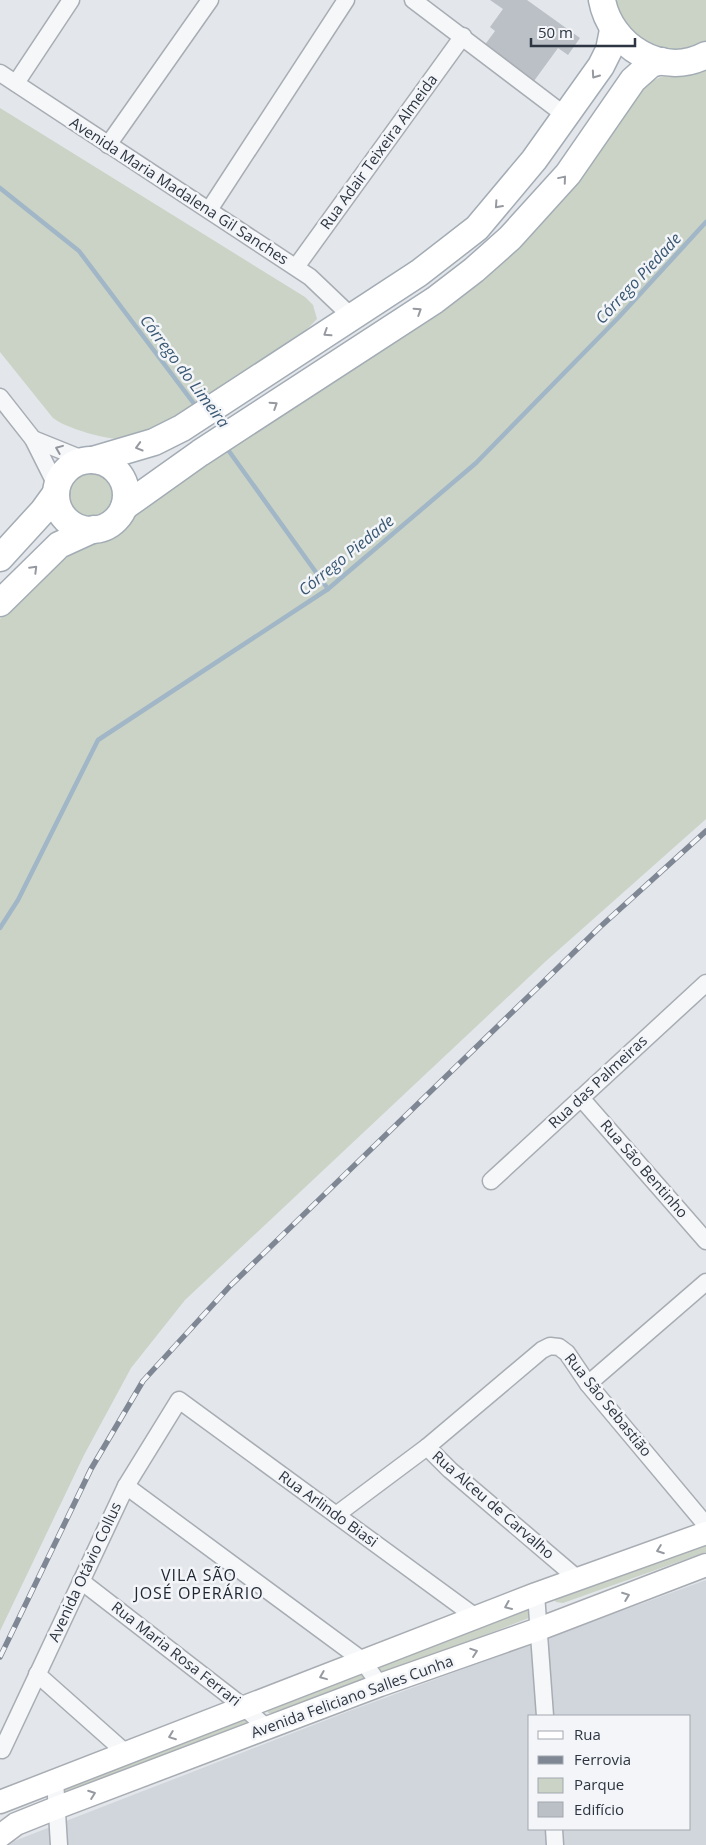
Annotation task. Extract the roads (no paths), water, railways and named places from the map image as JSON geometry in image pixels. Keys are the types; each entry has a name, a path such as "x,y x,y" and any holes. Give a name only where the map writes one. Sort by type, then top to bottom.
{"main road":[{"path":"602,0 604,12 613,30 626,45 643,56 662,61 683,62 705,56"},
{"path":"0,558 43,511 67,469 89,460 154,442 182,428 419,274 477,228 507,195 601,66 609,50 613,30"},
{"path":"0,603 59,545 94,529 106,526 117,518 124,507 200,453 435,300 474,270 510,238 568,174 633,80 651,64 662,61"},
{"path":"89,460 105,463 116,470 123,481 126,494 124,507"},
{"path":"56,490 57,505 62,515 71,524 82,528 94,529"},
{"name":"Avenida Feliciano Salles Cunha","path":"0,1802 4,1798 245,1708 362,1660 477,1618 536,1594 706,1533"},
{"name":"Avenida Feliciano Salles Cunha","path":"0,1836 16,1824 56,1808 380,1685 539,1630 706,1565"}],"street":[{"path":"16,83 71,0"},
{"path":"108,145 210,0"},
{"path":"210,210 346,0"},
{"path":"413,0 463,36 566,116"},
{"name":"Rua Adair Teixeira Almeida","path":"296,267 463,36"},
{"name":"Avenida Maria Madalena Gil Sanches","path":"0,73 296,267 310,277 352,317"},
{"path":"0,397 33,439 56,490"},
{"path":"33,439 89,460"},
{"name":"Rua das Palmeiras","path":"491,1181 706,983"},
{"name":"Rua São Bentinho","path":"581,1098 706,1241"},
{"path":"588,1384 706,1282"},
{"name":"Rua São Sebastião","path":"427,1447 542,1350 550,1346 559,1347 567,1353 588,1384 706,1525"},
{"name":"Avenida Otávio Collus","path":"2,1750 126,1486 178,1400"},
{"name":"Rua Arlindo Biasi","path":"178,1400 477,1618"},
{"name":"Rua Alceu de Carvalho","path":"336,1515 427,1447 450,1470 578,1579"},
{"path":"126,1486 362,1660 380,1685"},
{"name":"Rua Maria Rosa Ferrari","path":"82,1581 245,1708 268,1729"},
{"path":"536,1594 545,1715"},
{"path":"37,1674 126,1753"},
{"path":"55,1780 59,1845"},
{"path":"554,1830 555,1845"}],"waterway":[{"name":"Córrego do Limeira","path":"0,188 79,251 198,409"},
{"name":"Córrego Piedade","path":"0,928 18,900 98,740 328,589 476,463 618,318 706,222"},
{"name":"Córrego do Limeira","path":"226,447 328,589"}],"railway":[{"path":"0,1657 91,1469 143,1381 230,1286 600,927 706,831"}],"district":[{"name":"VILA SÃO JOSÉ OPERÁRIO","path":"199,1584"}]}
